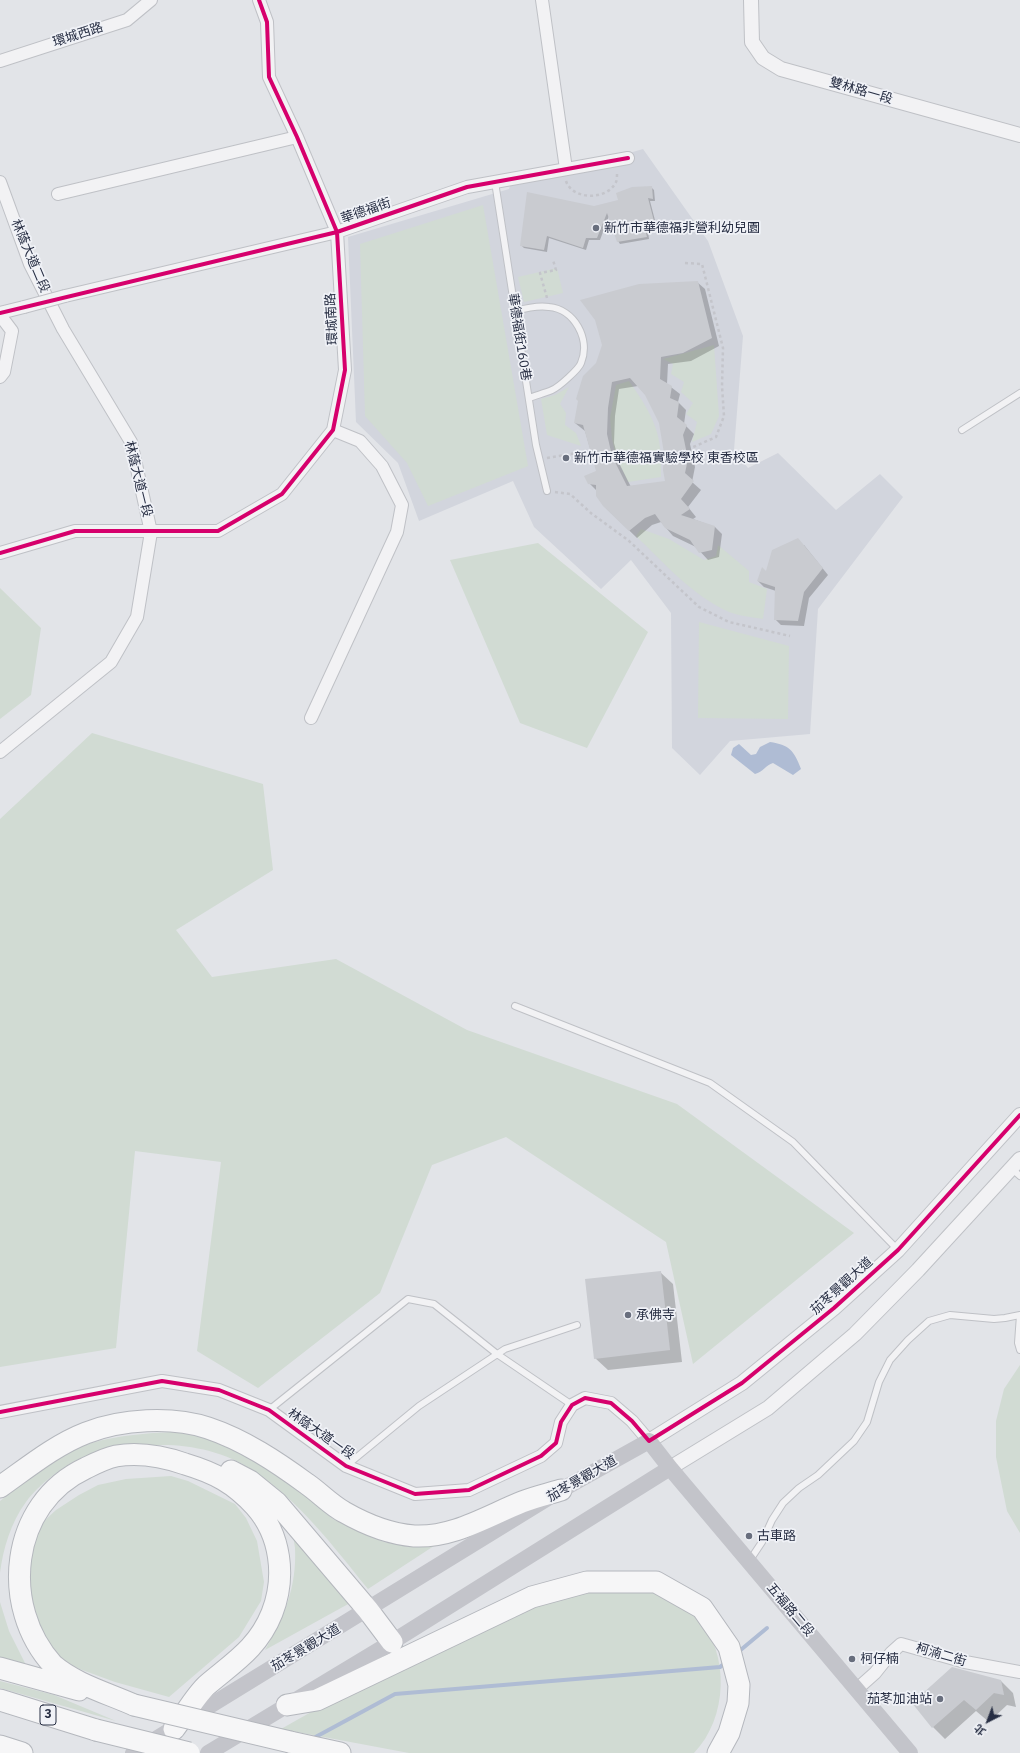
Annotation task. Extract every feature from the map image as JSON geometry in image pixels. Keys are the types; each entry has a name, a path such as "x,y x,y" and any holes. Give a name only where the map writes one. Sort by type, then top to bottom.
{"highway":[{"path":"0,1488 48,1454 86,1433 125,1422 168,1421 207,1427 247,1445 308,1485 344,1512 368,1524 392,1532 414,1536 437,1535 460,1529 523,1501 561,1490"},
{"path":"153,1454 215,1474 233,1485 244,1495 265,1517 272,1533 277,1549 281,1581 266,1627 246,1653 206,1686 174,1729"},
{"path":"134,1705 75,1679 54,1666 39,1652 29,1640 21,1626 16,1612 12,1577 16,1552 28,1521 45,1496 72,1474 113,1456 153,1454 202,1460 226,1468 250,1481 278,1503 368,1610 392,1642"},
{"path":"287,1705 317,1700 532,1596 587,1582 656,1582 702,1608 729,1647 739,1685 738,1703 729,1733 718,1753"},
{"path":"0,1668 134,1705 340,1753"},
{"name":"3","path":"0,1700 96,1730 189,1753"},
{"path":"0,1746 22,1753"}],"main road":[{"name":"五福路二段","path":"649,1441 670,1468 910,1753"},
{"name":"茄苳景觀大道","path":"133,1753 561,1490 649,1441"},
{"path":"208,1753 392,1642 670,1468"}],"street":[{"name":"環城西路","path":"0,61 127,20 151,0"},
{"name":"環城南路","path":"0,553 75,531 218,531 282,494 333,430 344,370 337,232 297,137 269,77 267,22 259,0"},
{"path":"542,0 566,169"},
{"name":"雙林路一段","path":"751,0 752,42 763,58 781,68 1020,135"},
{"path":"58,194 297,137"},
{"name":"華德福街","path":"0,314 65,296 337,232 467,187 628,158"},
{"name":"林蔭大道二段","path":"0,182 30,264 63,329"},
{"path":"0,314 12,331 4,372 0,377"},
{"name":"林蔭大道一段","path":"0,752 111,662 137,617 151,532 131,442 63,329"},
{"path":"311,718 397,532 402,505 382,466 360,441 333,430"},
{"name":"茄苳景觀大道","path":"649,1441 742,1383 834,1308 898,1250 1020,1115"},
{"path":"670,1468 768,1408 855,1334 1017,1168"},
{"name":"林蔭大道一段","path":"0,1412 162,1381 219,1390 269,1410 346,1466 415,1494 469,1490 541,1456 556,1443 561,1422 572,1405"},
{"path":"572,1405 585,1398 611,1403 632,1421 649,1441"},
{"name":"柯湳二街","path":"857,1689 875,1673 891,1652 901,1644 965,1662 1020,1672"}],"lane":[{"name":"華德福街160巷","path":"495,182 539,459 547,491"},
{"path":"515,311 531,307 550,306 566,313 575,320 581,333 584,348 581,364 554,389 529,398"},
{"path":"962,430 1020,394"},
{"path":"514,1006 710,1083 793,1142 898,1250"},
{"path":"269,1410 408,1299 434,1304 497,1354 572,1405"},
{"path":"749,1561 762,1542 772,1520 783,1503 799,1488 818,1475 854,1441 867,1422 879,1382 890,1360 908,1340 930,1321 950,1315 994,1319 1020,1315 1018,1343 1020,1350"},
{"path":"346,1466 418,1406 505,1349 577,1325"}],"path":[{"path":"566,169 566,183 573,192 585,196 599,195 610,189 616,182 617,172 615,160"},
{"path":"550,306 540,273 556,270 553,260"},
{"path":"685,263 702,264 723,348 722,386 724,416 716,437 691,448"},
{"path":"539,459 582,452"},
{"path":"547,491 570,494 592,514 628,540 699,607 730,622 790,636"}],"shaded area":[{"name":"新竹市華德福實驗學校 東香校區","path":"643,149 708,241 743,336 734,450 748,468 778,453 836,510 880,474 903,497 818,609 810,734 730,741 700,775 672,748 671,613 631,560 601,589 534,527 513,481 419,521 398,463 356,422 348,237 509,189 510,186 530,182"},
{"path":"483,205 528,466 428,506 407,463 365,416 360,244"},
{"path":"557,268 563,293 524,302 518,277"},
{"path":"714,345 719,416 711,434 692,442 697,422 686,414 693,403 681,392 684,382 671,374 673,364 663,359"},
{"path":"629,381 649,413 659,439 661,477 628,482 616,457 612,439 610,418 616,385"},
{"path":"569,387 560,404 566,413 565,425 576,433 581,446 547,435 541,399 555,395"},
{"path":"641,529 669,539 704,560 716,556 718,545 749,571 749,582 767,589 763,619 729,612 703,597 668,568 636,536"},
{"path":"538,543 648,632 587,748 520,723 450,560"},
{"path":"0,588 41,628 31,695 0,719"},
{"path":"699,622 789,646 788,719 698,718"},
{"path":"92,733 263,784 273,870 176,930 212,977 336,959 467,1030 677,1104 854,1233 693,1364 666,1242 506,1137 432,1165 380,1293 258,1388 197,1351 221,1162 135,1151 116,1348 0,1367 0,819"},
{"path":"1020,1365 1020,1533 1007,1511 996,1457 996,1421 1004,1389"},
{"path":"171,1432 194,1434 217,1442 271,1467 333,1519 384,1542 410,1547 437,1544 368,1589 328,1540 300,1509 269,1482 252,1470 227,1457 213,1452 185,1446 156,1445 112,1448 93,1453 71,1463 50,1477 26,1502 16,1518 3,1555 0,1573 0,1501 46,1466 61,1456 74,1450 101,1441 129,1435"},
{"path":"171,1476 188,1481 235,1504 246,1518 257,1541 264,1582 261,1601 239,1637 169,1697 115,1682 74,1667 57,1658 45,1641 26,1588 34,1540 43,1522 56,1510 98,1485 126,1479"},
{"path":"289,1521 350,1603 265,1650 283,1614 294,1576 295,1548"},
{"path":"653,1591 695,1614 708,1632 716,1649 720,1667 721,1686 719,1704 705,1739 694,1753 409,1753 281,1729 327,1703 536,1602 585,1592"},
{"path":"0,1602 9,1631 26,1665 0,1657"},
{"path":"0,1681 54,1695 116,1721 0,1688"}],"water":[{"path":"770,742 782,745 790,750 796,757 801,769 793,775 773,763 755,774 731,755 733,748 739,744 751,755 756,754 760,747"}],"building":[{"path":"652,186 653,199 648,198 655,225 645,229 647,237 617,242 607,213 597,238 586,238 583,248 547,236 544,250 520,246 527,192 594,206 618,200 616,193 632,187"},
{"path":"698,281 712,338 683,353 661,357 660,379 672,386 670,398 679,402 677,417 687,425 683,435 688,459 685,473 694,481 681,499 690,509 681,515 715,526 712,550 699,553 690,540 665,528 655,514 645,518 629,531 603,506 596,496 596,485 588,484 584,476 596,471 583,425 574,423 578,401 576,399 583,376 596,363 602,345 595,320 580,300 639,284","holes":["630,378 645,395 659,423 664,453 663,470 665,481 627,486 612,456 607,434 608,408 612,382"]},
{"path":"798,538 823,568 804,592 798,621 774,620 775,587 757,581 762,567 766,571 772,550"},
{"name":"承佛寺","path":"661,1271 670,1350 594,1359 585,1279"},
{"name":"茄苳加油站","path":"952,1667 1001,1680 1004,1695 994,1693 976,1710 964,1700 932,1728 912,1703"}],"waterway":[{"path":"737,1653 767,1628"},
{"path":"310,1740 395,1694 720,1667 727,1662"}],"cycle path":[{"path":"0,553 75,531 218,531 282,494 333,430 345,370 337,232 297,137 269,77 267,22 259,0"},
{"path":"0,313 337,232 467,187 628,158"},
{"path":"0,1412 162,1381 219,1390 269,1410 346,1466 415,1494 469,1490 541,1456 556,1443 561,1422 572,1405 585,1398 611,1403 632,1421 649,1441 742,1383 834,1308 898,1250 1020,1115"}],"place":[{"name":"新竹市華德福非營利幼兒園","path":"596,228"},
{"name":"新竹市華德福實驗學校 東香校區","path":"566,458"},
{"name":"承佛寺","path":"628,1315"},
{"name":"古車路","path":"749,1536"},
{"name":"柯仔楠","path":"852,1659"},
{"name":"茄苳加油站","path":"940,1699"}]}
